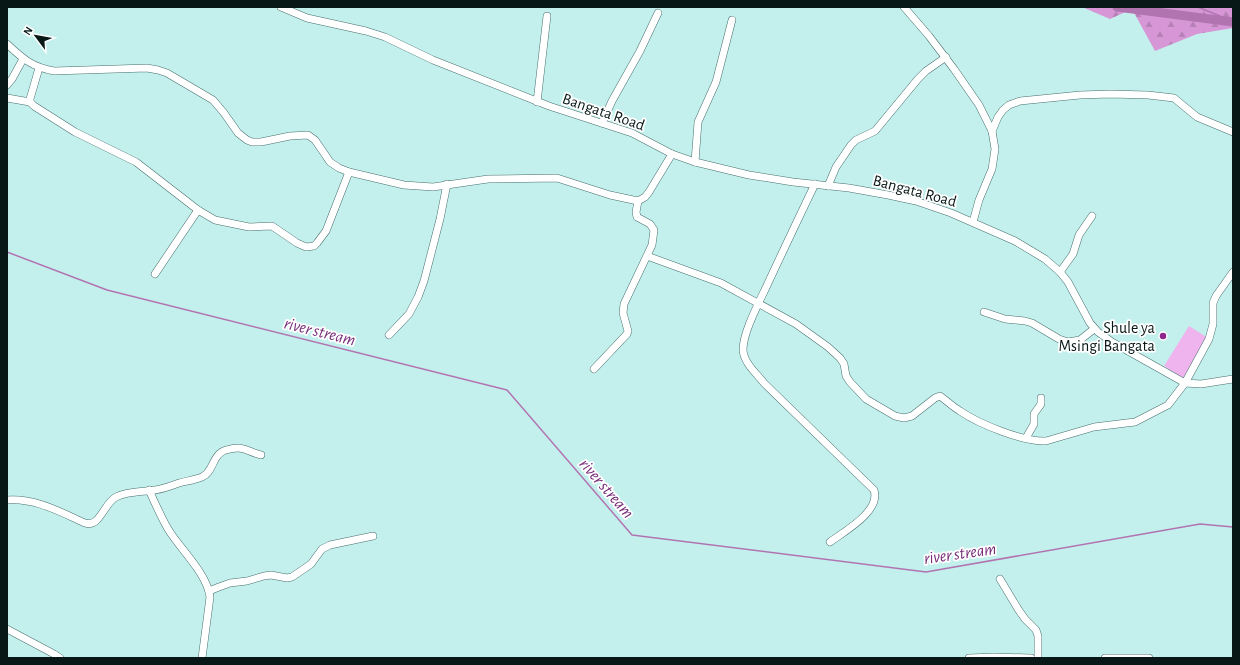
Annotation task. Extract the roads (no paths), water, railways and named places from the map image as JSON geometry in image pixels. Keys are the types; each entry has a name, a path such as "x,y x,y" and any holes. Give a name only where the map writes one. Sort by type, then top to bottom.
{"street":[{"name":"Bangata Road","path":"281,7 307,18 375,33 433,60 537,102 632,133 672,154 696,162 749,175 849,188 903,198 951,213 1015,240 1039,254 1060,272 1068,282 1087,320 1094,329 1109,339 1185,383 1201,384 1233,379"},
{"name":"Bangata Road","path":"904,7 946,57 980,105 992,131 995,148 992,169 979,200 973,222"},
{"path":"602,124 612,101 640,52 658,13"},
{"path":"537,102 547,16"},
{"path":"696,162 698,122 716,82 732,20"},
{"path":"7,44 23,59 40,68 54,71 147,68 158,70 179,80 213,100 238,133 247,140 252,142 261,142 290,136 308,135 315,140 330,162 339,168 349,172 404,185 433,188 447,184 495,179 557,178 610,195 638,201 646,197 672,154"},
{"path":"828,186 836,167 851,145 856,140 876,131 918,79 926,71 946,57"},
{"path":"7,85 23,59"},
{"path":"30,102 40,68"},
{"path":"992,131 1003,110 1009,105 1020,101 1080,95 1116,94 1148,95 1174,98 1197,117 1233,132"},
{"path":"7,98 30,102 75,132 136,162 198,210 215,220 240,226 272,226 303,246 310,247 317,243 326,231 349,172"},
{"path":"389,335 409,314 418,297 424,281 440,219 447,184"},
{"path":"815,184 759,303 745,338 743,351 744,357 749,366 764,382 874,490 874,504 869,511 830,542"},
{"path":"594,369 627,334 628,331 623,313 624,304 652,245 654,230 650,224 637,217 636,212 638,201"},
{"path":"154,274 198,210"},
{"path":"1060,272 1073,254 1079,235 1092,216"},
{"path":"647,256 721,283 796,324 828,347 840,358 844,364 846,376 855,389 866,399 895,416 904,418 912,416 935,398 940,396 970,418 997,430 1038,441 1046,441 1094,427 1135,422 1168,405 1185,383 1212,331 1213,304 1216,296 1233,272"},
{"path":"984,312 997,317 1025,321 1064,341 1072,342 1080,340 1094,329"},
{"path":"1026,438 1034,424 1034,414 1041,404 1042,398"},
{"path":"7,500 19,499 39,503 85,524 91,524 95,522 114,498 130,493 156,490 203,476 210,471 218,455 224,451 241,448 261,455"},
{"path":"149,490 168,529 198,571 209,591 210,596 202,658"},
{"path":"209,591 230,583 247,581 264,576 271,575 287,578 292,577 311,564 322,550 330,545 373,536"},
{"path":"1000,579 1025,619 1036,630 1038,636 1038,658"},
{"path":"7,629 60,658"},
{"path":"969,658 1031,658"},
{"path":"1105,658 1149,658"}],"waterway":[{"path":"1117,7 1233,22"},
{"path":"1198,7 1222,17"},
{"name":"river stream","path":"7,252 107,290 507,390 632,535 926,572 1200,524 1233,527"}],"place":[{"name":"Shule ya Msingi Bangata","path":"1163,336"}]}
